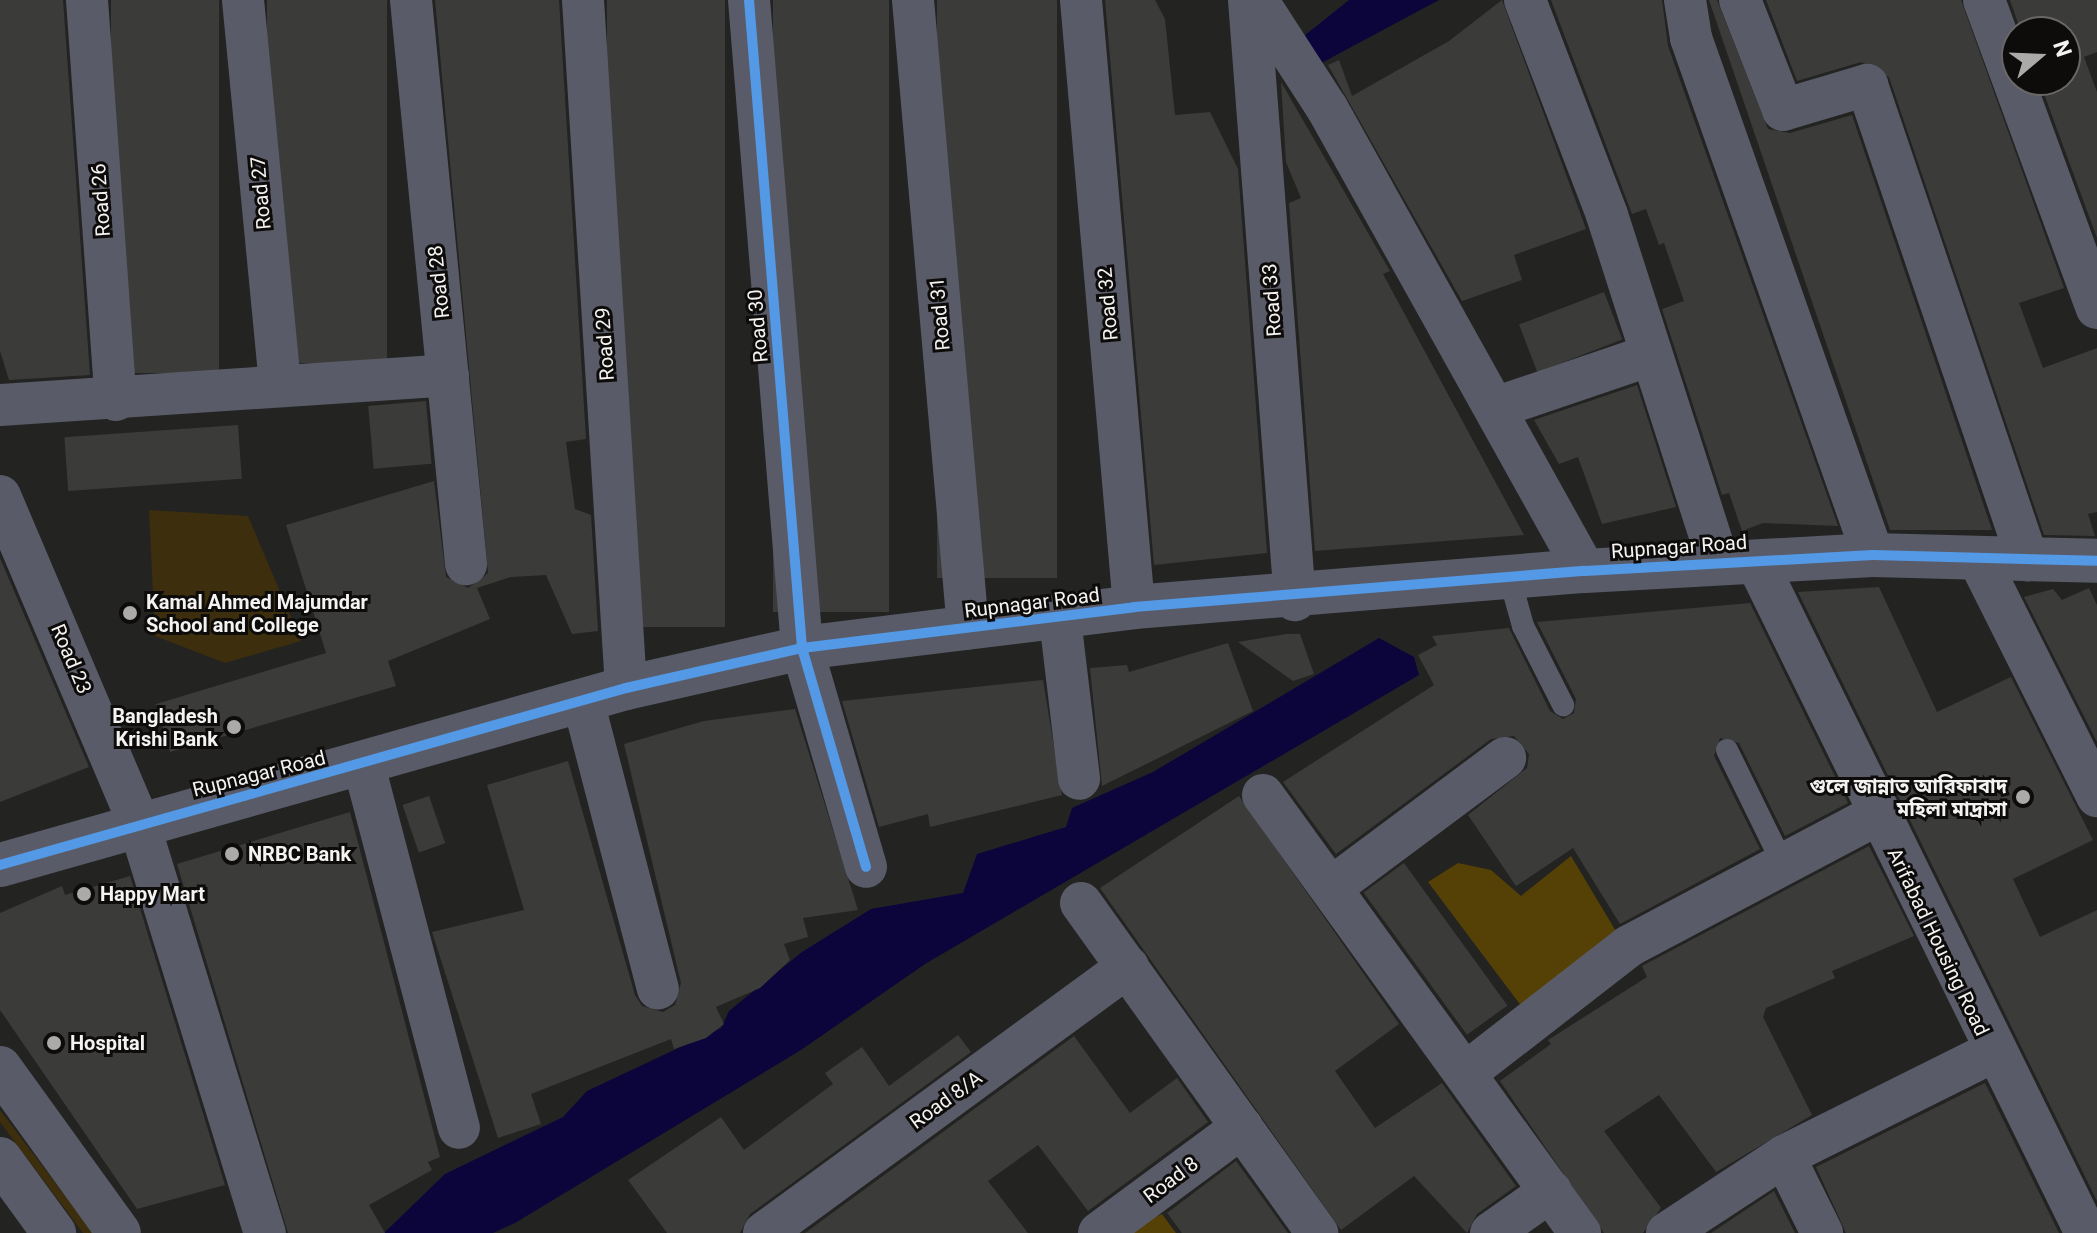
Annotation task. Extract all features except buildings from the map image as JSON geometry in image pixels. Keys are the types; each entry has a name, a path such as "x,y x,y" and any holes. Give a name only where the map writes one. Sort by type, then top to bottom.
{"street":[{"name":"Road 26","path":"87,0 116,400"},
{"name":"Road 27","path":"243,0 280,385"},
{"name":"Road 28","path":"411,0 466,564"},
{"name":"Road 29","path":"583,0 626,688"},
{"name":"Road 30","path":"749,0 802,648 866,867"},
{"name":"Road 31","path":"913,0 968,629"},
{"name":"Road 32","path":"1081,0 1134,607"},
{"name":"Road 33","path":"1249,0 1295,600"},
{"path":"1257,0 1327,108 1585,571"},
{"name":"Arifabad Housing Road","path":"1525,0 1558,74 1651,355 1737,562 1876,815 2086,1233"},
{"path":"1685,0 1691,38 1873,555"},
{"path":"1740,0 1783,110 1867,85 2028,561"},
{"path":"1984,0 2097,308"},
{"path":"1495,408 1651,355"},
{"path":"0,405 116,400 280,385 448,375"},
{"name":"Road 23","path":"0,496 139,824 265,1233"},
{"name":"Rupnagar Road","path":"0,865 139,824 584,705 626,688 802,648 1060,619 1134,607 1295,600 1585,571 1873,555 1980,562 2097,561"},
{"path":"1980,562 2097,796"},
{"path":"1060,619 1079,779"},
{"path":"584,705 658,989"},
{"path":"1332,887 1505,758"},
{"path":"364,766 459,1128"},
{"path":"1263,795 1468,1071 1580,1233"},
{"path":"1468,1071 1629,946 1781,860 1876,815"},
{"path":"1081,903 1317,1233"},
{"name":"Road 8/A","path":"764,1233 1128,967"},
{"path":"1667,1233 1784,1156 1993,1052"},
{"path":"0,1068 119,1233"},
{"name":"Road 8","path":"1099,1233 1242,1127"},
{"path":"1784,1156 1822,1233"},
{"path":"0,1159 54,1233"},
{"path":"1491,1233 1551,1191"}],"lane":[{"path":"1510,579 1523,626 1563,705"},
{"path":"1727,750 1781,860"}],"shaded area":[{"path":"1349,0 1439,0 1312,68 1294,44"},
{"path":"149,510 248,516 301,641 225,663 155,636"},
{"path":"1379,638 1414,657 1419,675 925,964 801,1050 515,1223 493,1233 384,1233 445,1174 563,1117 587,1091 721,1028 729,1011 802,952 871,909 963,893 977,854 1066,827 1072,808 1153,772"},
{"path":"1571,856 1620,938 1522,1007 1428,882 1458,863 1491,870 1521,896"},
{"path":"0,1110 93,1233 83,1233 0,1122"},
{"path":"1162,1214 1176,1233 1128,1233 1137,1226"}],"cycle path":[{"path":"749,0 802,648 866,867"},
{"path":"0,865 626,688 802,648 1134,607 1585,571 1873,555 2097,561"}],"place":[{"name":"Kamal Ahmed Majumdar School and College","path":"130,613"},
{"name":"Bangladesh Krishi Bank","path":"234,727"},
{"name":"গুলে জান্নাত আরিফাবাদ মহিলা মাদ্রাসা","path":"2023,797"},
{"name":"NRBC Bank","path":"232,854"},
{"name":"Happy Mart","path":"84,894"},
{"name":"Hospital","path":"54,1043"}]}
